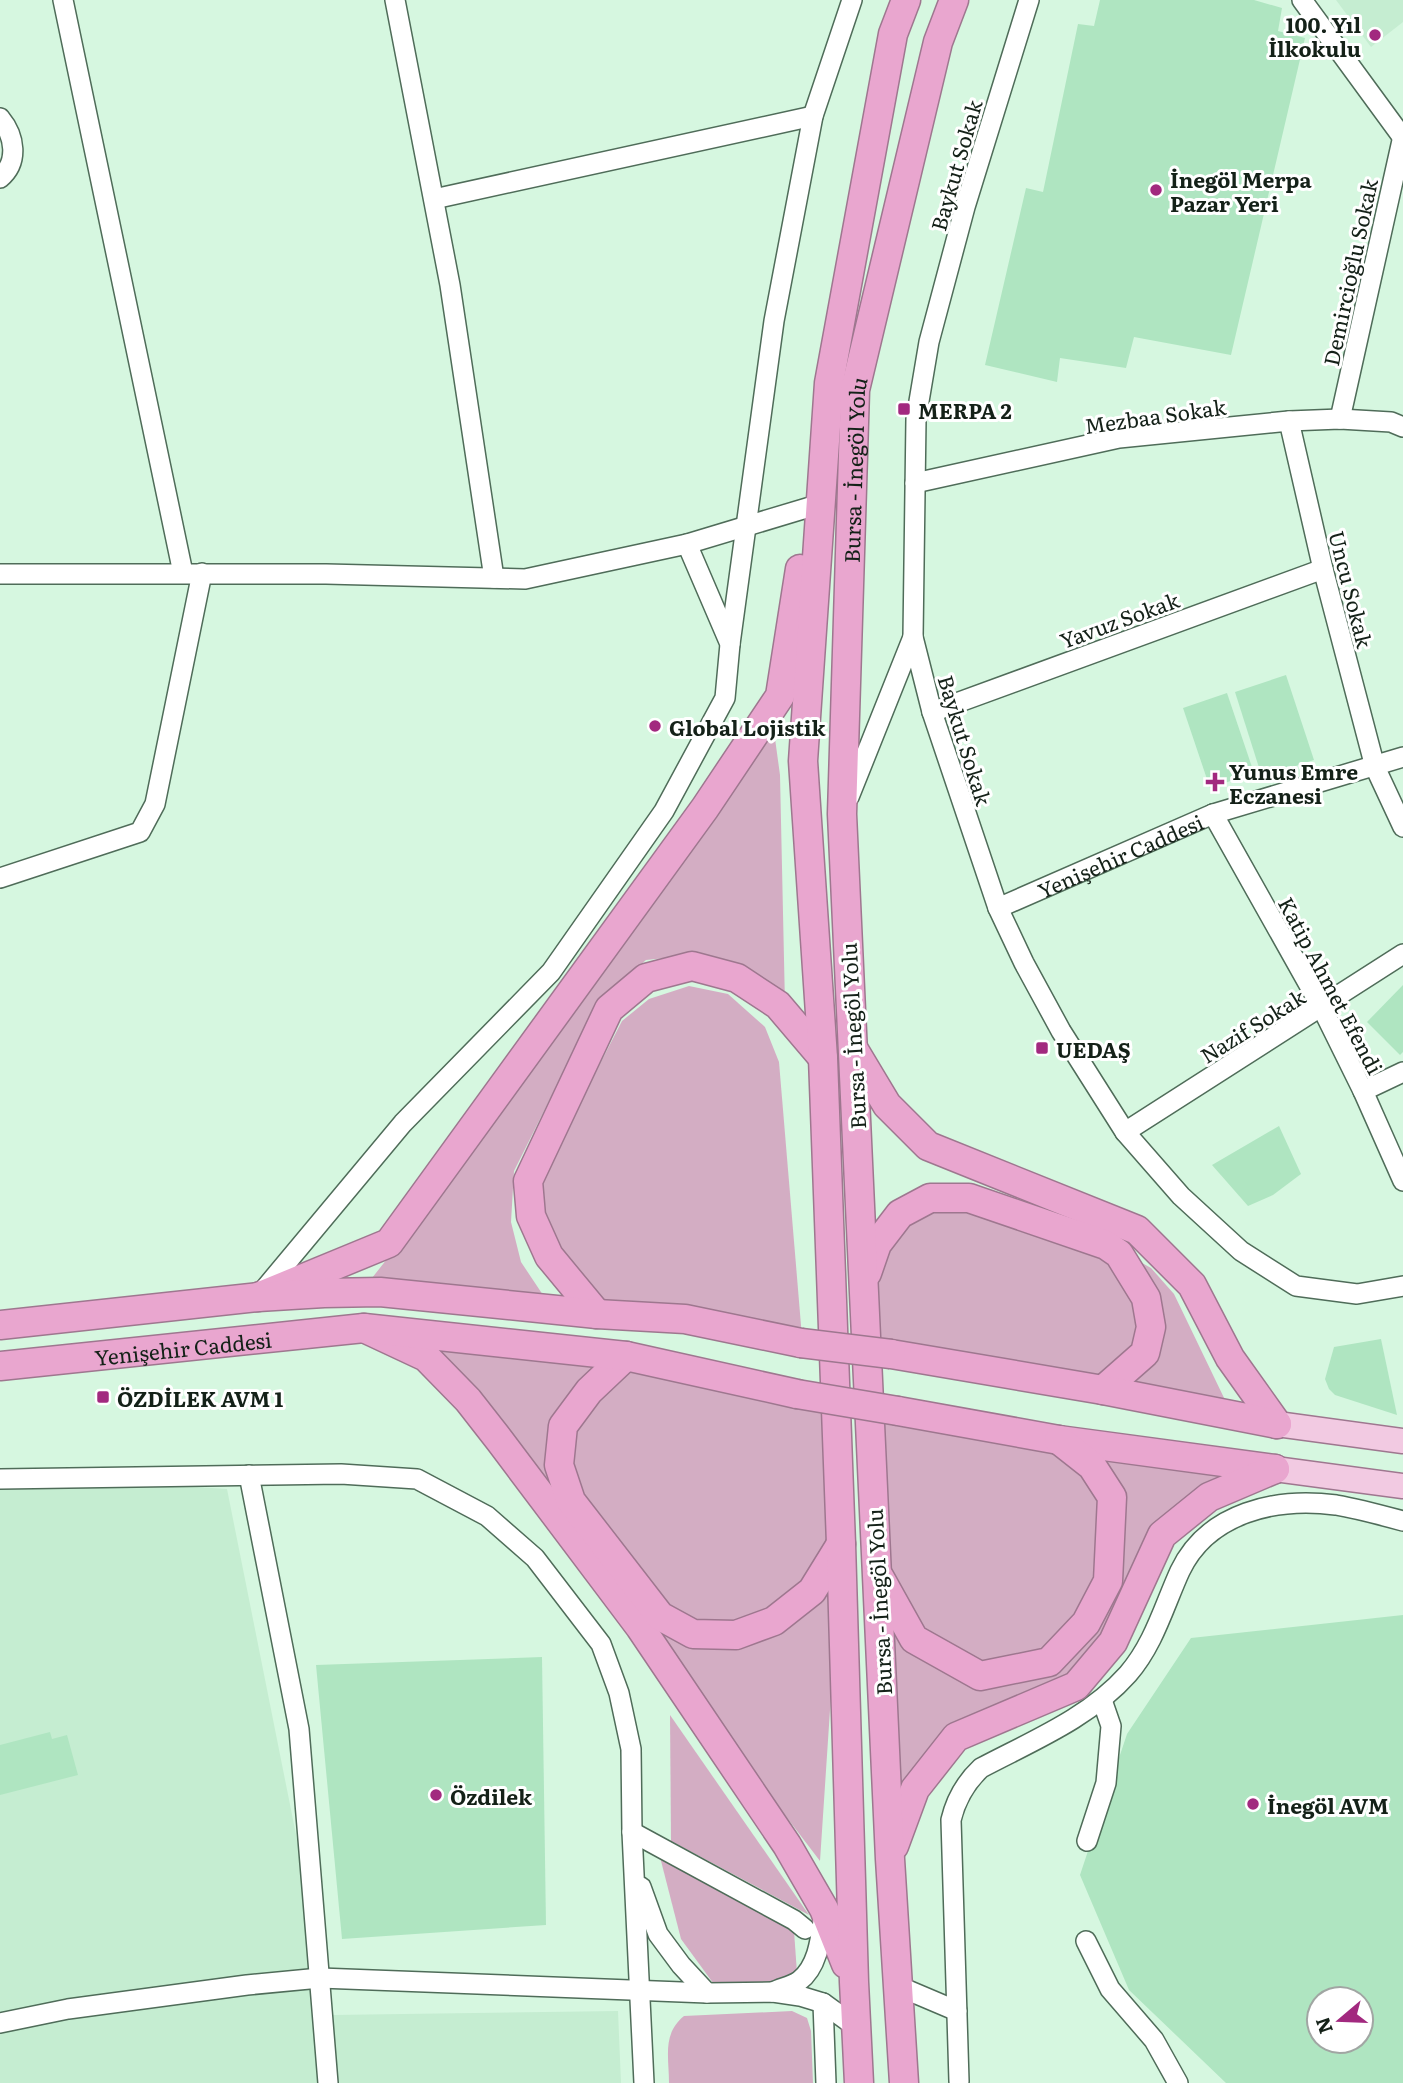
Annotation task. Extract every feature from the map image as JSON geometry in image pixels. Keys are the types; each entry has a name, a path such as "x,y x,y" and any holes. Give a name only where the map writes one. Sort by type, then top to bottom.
{"highway":[{"name":"Bursa - İnegöl Yolu","path":"859,2083 853,1982 841,1544 823,1058 803,761 829,383 893,34 906,0"},
{"name":"Bursa - İnegöl Yolu","path":"904,2083 890,1859 842,814 855,390 938,42 954,0"},
{"path":"258,1297 389,1243 705,808 780,696 829,383"},
{"path":"597,1314 549,1256 531,1216 528,1181 610,1009 646,978 692,966 737,978 778,1004 823,1058"},
{"path":"851,1046 887,1105 928,1146 1137,1230 1192,1286 1230,1358 1277,1424"},
{"path":"864,1282 877,1244 900,1214 930,1198 969,1198 1106,1245 1119,1254 1146,1298 1151,1327 1145,1353 1103,1390"},
{"path":"258,1297 380,1292 597,1314 685,1319 801,1343 891,1354 1103,1390 1277,1424"},
{"name":"Yenişehir Caddesi","path":"4,1324 258,1297"},
{"path":"364,1328 426,1357 468,1400 640,1627 787,1845 815,1919 853,1982"},
{"name":"Yenişehir Caddesi","path":"0,1366 364,1328 626,1356 797,1394 1059,1440 1275,1469"},
{"path":"626,1356 589,1391 563,1426 559,1465 571,1501 660,1616 693,1634 736,1634 774,1621 812,1591 841,1544"},
{"path":"876,1569 914,1639 980,1676 1049,1662 1086,1623 1108,1581 1112,1497 1092,1466 1059,1440"},
{"path":"890,1859 915,1790 956,1737 1076,1686 1113,1642 1162,1535 1209,1497 1275,1469"}],"main road":[{"path":"1277,1424 1403,1441"},
{"path":"1275,1469 1403,1486"}],"street":[{"path":"0,878 140,832 155,804 193,573 63,0"},
{"path":"395,0 450,285 494,579"},
{"path":"258,1297 403,1124 551,972 664,811 725,698 774,321 813,116 852,0"},
{"name":"Baykut Sokak","path":"1029,0 965,207 929,342 916,419 913,637 932,712 999,908 1024,963 1061,1031 1125,1132 1181,1196 1241,1251 1296,1286 1357,1294 1403,1286"},
{"path":"1302,0 1403,137"},
{"path":"434,199 813,116"},
{"path":"0,118 9,132 13,148 11,165 0,178"},
{"name":"Demircioğlu Sokak","path":"1340,419 1403,137"},
{"name":"Mezbaa Sokak","path":"915,484 1119,438 1289,421 1340,419 1391,422 1403,427"},
{"name":"Uncu Sokak","path":"1289,421 1323,569 1375,767 1403,827"},
{"path":"0,574 326,574 525,579 687,544 810,507"},
{"path":"687,544 730,644"},
{"name":"Yavuz Sokak","path":"932,712 1323,569"},
{"path":"842,814 913,637"},
{"name":"Yenişehir Caddesi","path":"999,908 1213,814 1403,757"},
{"name":"Katip Ahmet Efendi","path":"1213,814 1322,1008 1403,1181"},
{"name":"Nazif Sokak","path":"1125,1132 1403,954"},
{"path":"1363,1091 1403,1072"},
{"path":"0,1479 341,1474 417,1479 488,1516 535,1558 601,1644 619,1693 631,1749 632,1832 645,2083"},
{"path":"249,1475 299,1729 328,2083"},
{"path":"957,2082 957,2011 946,1922 951,1820 961,1791 981,1768 1058,1727 1101,1700 1130,1671 1149,1643 1181,1568 1201,1541 1226,1522 1252,1510 1297,1503 1333,1505 1403,1521"},
{"path":"1087,1841 1106,1783 1111,1727 1101,1700"},
{"path":"632,1832 794,1920 815,1919 820,1946 811,1965 801,1980 774,1992"},
{"path":"634,1869 658,1934 681,1965 707,1993"},
{"path":"1086,1941 1110,1989 1154,2040 1178,2083"},
{"path":"0,2023 96,2005 320,1978 707,1993 774,1992 822,2003 856,2027"},
{"path":"898,1986 957,2011"},
{"path":"822,2003 826,2083"}],"shaded area":[{"name":"100. Yıl İlkokulu","path":"1336,0 1403,0 1403,22 1371,47"},
{"path":"773,724 780,775 785,1005 695,955 646,960 600,999 514,1171 511,1222 521,1262 545,1298 372,1278 454,1174"},
{"path":"689,986 728,994 765,1027 779,1062 802,1337 604,1303 561,1253 542,1216 539,1182 622,1021 649,999"},
{"path":"930,1198 1106,1245 1151,1327 1103,1390 865,1350 864,1282"},
{"path":"1126,1254 1151,1268 1174,1294 1226,1402 1130,1390 1155,1354"},
{"path":"364,1328 833,1400 841,1544 820,1861 468,1400"},
{"path":"866,1406 1275,1469 1162,1535 1076,1686 956,1737 890,1859"},
{"path":"0,1474 227,1489 332,2015 618,2011 621,2083 0,2083"},
{"path":"670,1715 809,1915 671,1841"},
{"path":"660,1857 794,1931 797,1973 774,1986 716,1987 681,1939"},
{"path":"792,2011 807,2018 811,2031 813,2083 669,2083 668,2046 672,2030 684,2016"}],"building":[{"name":"İnegöl Merpa Pazar Yeri","path":"1100,0 1254,0 1282,8 1278,31 1305,38 1231,355 1134,337 1126,368 1060,358 1057,382 985,365 1026,188 1043,192 1078,24 1094,26"},
{"path":"1286,675 1314,760 1262,777 1235,692"},
{"path":"1227,693 1254,773 1210,788 1183,708"},
{"path":"1403,985 1403,1052 1400,1055 1367,1022"},
{"path":"1279,1126 1301,1174 1273,1195 1248,1206 1212,1165"},
{"path":"1381,1339 1397,1415 1335,1395 1325,1379 1334,1347"},
{"name":"İnegöl AVM","path":"1403,1615 1403,2083 1226,2083 1129,1990 1080,1875 1127,1734 1191,1638"},
{"name":"Özdilek","path":"542,1657 546,1925 342,1939 316,1665"},
{"path":"50,1732 52,1739 67,1735 78,1775 0,1795 0,1745"}],"place":[{"name":"100. Yıl İlkokulu","path":"1375,35"},
{"name":"İnegöl Merpa Pazar Yeri","path":"1156,190"},
{"name":"MERPA 2","path":"904,409"},
{"name":"Global Lojistik","path":"655,726"},
{"name":"Yunus Emre Eczanesi","path":"1215,782"},
{"name":"UEDAŞ","path":"1042,1048"},
{"name":"ÖZDİLEK AVM 1","path":"103,1397"},
{"name":"Özdilek","path":"436,1795"},
{"name":"İnegöl AVM","path":"1253,1804"}]}
